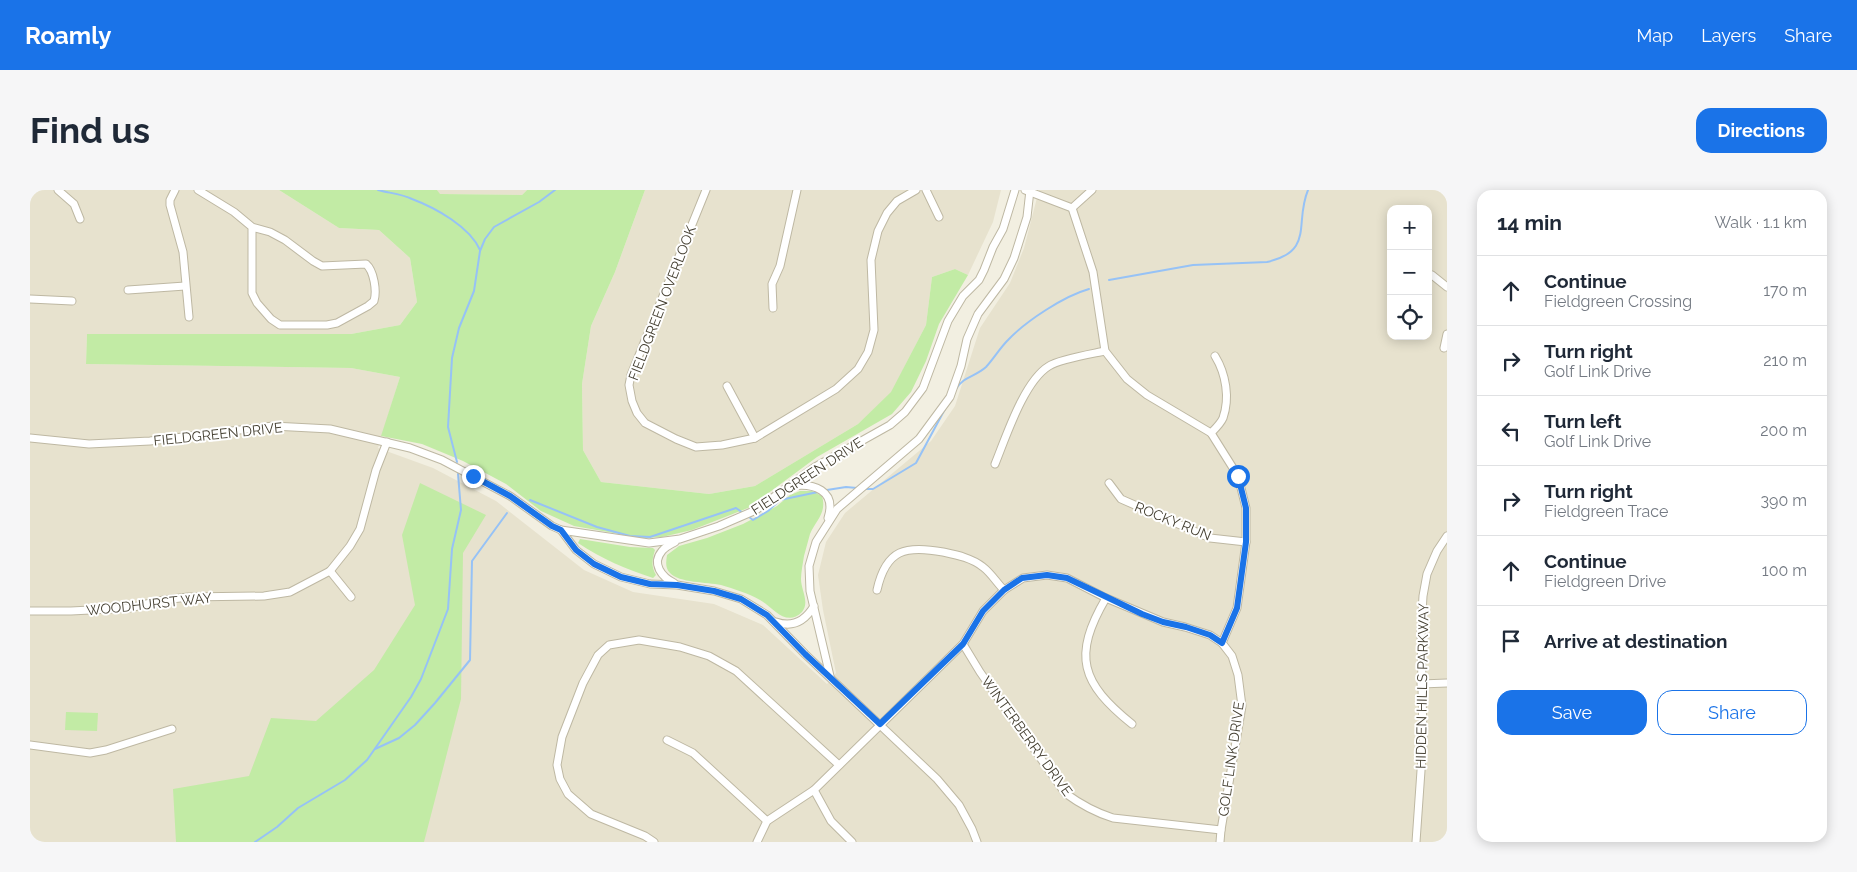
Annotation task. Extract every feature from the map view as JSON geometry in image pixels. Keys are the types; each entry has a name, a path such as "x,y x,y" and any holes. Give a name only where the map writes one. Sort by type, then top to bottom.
{"street":[{"path":"58,190 74,204 80,219"},
{"path":"175,190 170,200 170,205 182,247 190,317"},
{"path":"198,190 234,212 252,227 270,232 285,240 313,262 322,266 366,264 371,269 375,286 374,301 337,323 327,325 280,325 257,303 252,293 252,227"},
{"name":"FIELDGREEN OVERLOOK","path":"706,190 631,375 630,395 637,413 645,423 676,440 696,447 722,445 754,438 836,389 858,369 868,352 874,330 871,260 874,240 887,213 896,201 916,190"},
{"path":"773,308 772,284 780,266 797,190"},
{"path":"926,190 939,217"},
{"name":"FIELDGREEN DRIVE","path":"30,438 89,444 150,441 273,426 330,429 410,448 465,472 510,496 552,526 561,530 649,543 680,539 737,519 756,510 824,462 890,425 913,404 927,379 948,321 963,296 978,280 984,270 993,247 1003,229 1015,190"},
{"path":"1072,208 1092,190"},
{"path":"757,842 768,821 814,790 963,644 983,611 1004,590 1022,578 1047,575 1067,578 1106,598 1163,622 1210,635 1222,643 1237,608 1246,542 1246,508 1238,476 1211,433 1147,395 1127,379 1105,351 1093,272 1072,208 1028,191 1027,217 1014,258 1004,279 978,314 967,339 961,366 950,397 920,439 837,509 816,542 809,566 810,591 830,676"},
{"path":"1432,276 1447,287"},
{"path":"128,290 185,286"},
{"path":"30,299 72,300"},
{"path":"1444,348 1447,334"},
{"path":"995,464 1025,394 1036,378 1049,366 1105,351"},
{"path":"1211,433 1223,419 1227,397 1222,368 1215,356"},
{"path":"727,386 754,438"},
{"name":"WOODHURST WAY","path":"30,611 129,608 188,596 264,596 290,592 330,571 350,546 360,528 376,470 387,442"},
{"name":"ROCKY RUN","path":"1109,483 1121,499 1210,538 1246,542"},
{"path":"790,487 817,487 824,492 830,504 826,525"},
{"path":"561,530 576,550 594,564 621,577 644,583 677,585 714,591 741,599 767,615 937,779 959,805 977,842"},
{"name":"HIDDEN HILLS PARKWAY","path":"1416,842 1423,742 1421,684 1423,596 1428,574 1437,551 1447,536"},
{"path":"677,585 666,579 659,571 658,563 662,550 680,539"},
{"path":"877,590 881,573 892,558 914,549 953,554 972,560 984,568 1004,590"},
{"path":"330,571 351,596"},
{"path":"1106,598 1094,617 1085,644 1085,661 1090,677 1111,707 1132,724"},
{"path":"773,621 783,625 798,623 809,614 814,606"},
{"path":"654,842 646,836 591,814 568,794 560,779 557,765 562,737 583,683 598,656 609,646 639,640 680,647 709,656 736,671 839,765"},
{"name":"GOLF LINK DRIVE","path":"1220,842 1242,706 1238,675 1232,656 1222,643"},
{"name":"WINTERBERRY DRIVE","path":"963,644 980,672 1065,793 1081,805 1112,818 1221,830"},
{"path":"1421,684 1447,683"},
{"path":"30,745 90,753 106,750 172,729"},
{"path":"667,740 693,753 768,821"},
{"path":"814,790 832,821 852,842"}],"shaded area":[{"path":"30,190 279,190 339,228 379,230 410,258 417,302 400,325 351,334 87,334 86,364 351,368 400,377 378,448 433,468 496,501 584,570 633,592 714,604 763,625 827,684 836,673 818,575 826,542 845,513 931,441 955,406 980,328 1010,283 1024,248 1039,190 1447,190 1447,842 30,842"},
{"path":"437,190 527,190 522,195 439,194"},
{"path":"645,190 1001,190 993,222 968,275 955,269 932,277 926,325 891,393 858,424 755,486 709,494 601,482 583,450 582,384 591,326 615,272"}],"green space":[{"path":"279,190 437,190 440,194 522,195 527,190 645,190 615,272 591,326 582,384 583,450 601,482 709,494 755,486 858,424 891,392 926,325 932,277 955,269 968,275 939,324 926,361 911,392 892,414 817,457 748,508 692,530 662,537 642,538 574,526 541,511 506,484 463,461 422,444 381,436 400,377 351,368 86,364 87,334 351,334 400,325 417,302 410,258 379,230 339,228"},
{"path":"420,483 486,515 463,553 461,699 424,842 176,842 173,789 249,776 271,718 316,721 374,670 415,605 402,535"},
{"path":"800,491 812,491 822,496 823,507 810,534 804,556 801,583 805,604 802,612 796,616 791,618 780,615 760,600 741,591 721,585 680,579 668,571 666,565 667,555 679,546 707,538 743,524 777,506 790,495"},
{"path":"580,539 630,547 653,548 655,550 653,566 656,575 653,578 614,563 578,543"},
{"path":"66,712 98,713 97,731 65,730"}],"waterway":[{"path":"378,190 408,197 441,213 469,234 480,250"},
{"path":"457,462 448,427 452,358 459,328 474,291 480,251 485,239 494,227 539,202 555,190"},
{"path":"1109,280 1193,265 1267,262 1282,257 1292,251 1297,243 1308,190"},
{"path":"956,389 963,381 986,367 1005,343 1025,325 1057,303 1089,289"},
{"path":"866,489 873,489 916,463 945,409"},
{"path":"255,842 277,827 298,808 345,780 367,760 411,697 421,679 448,609 452,549 461,510 458,474"},
{"path":"827,490 846,487 857,488"},
{"path":"749,517 753,520 768,511 780,500 818,492"},
{"path":"530,500 597,527 630,536 650,537 736,508 743,513"},
{"path":"375,749 399,738 415,725 470,660 472,561 507,513"}],"route":[{"path":"473,476 510,496 552,526 561,530 576,550 594,564 621,577 650,584 677,585 714,591 741,599 767,615 805,654 880,724 963,644 983,611 1004,590 1022,578 1047,575 1067,578 1142,614 1210,635 1222,643 1237,608 1246,542 1246,508 1238,476"}]}
